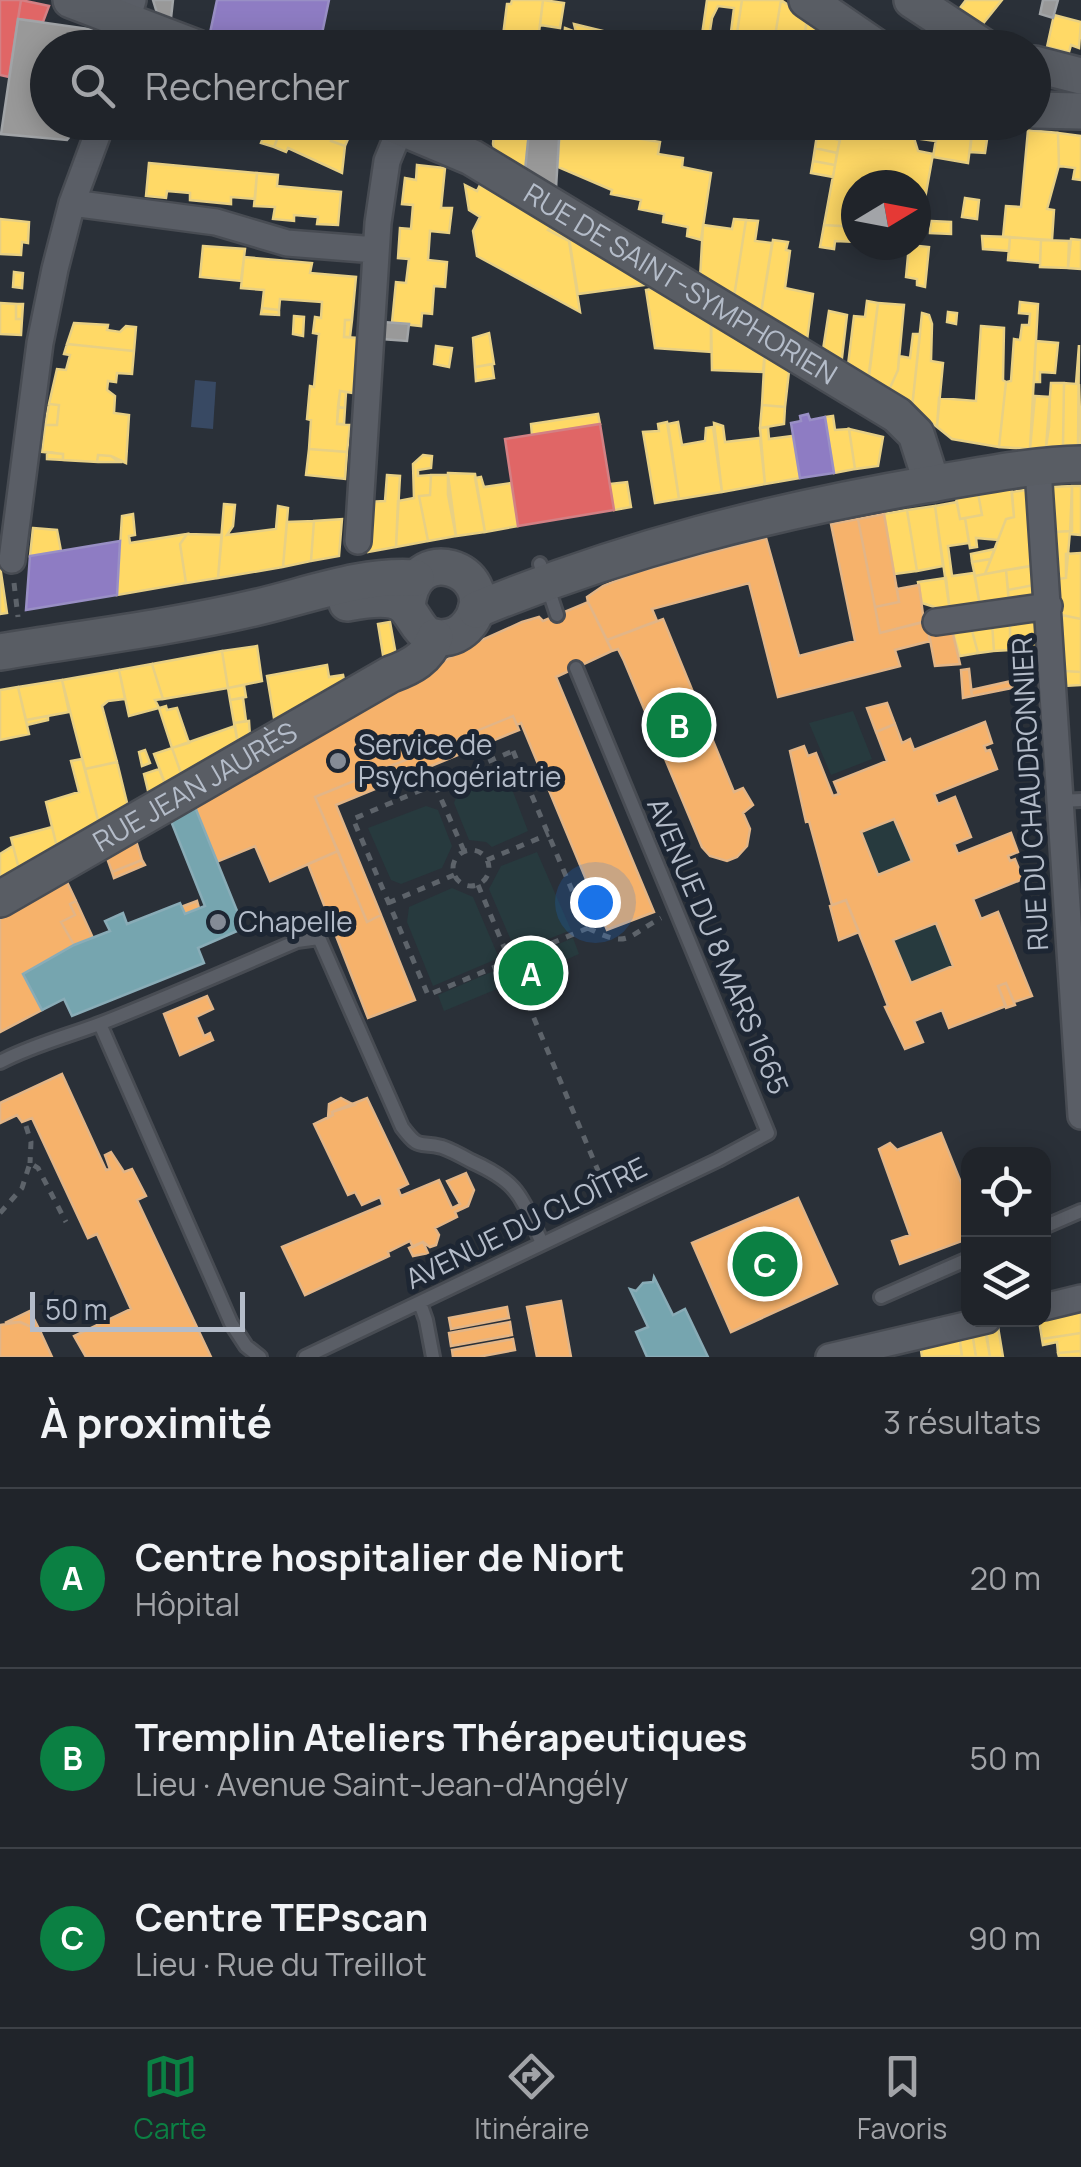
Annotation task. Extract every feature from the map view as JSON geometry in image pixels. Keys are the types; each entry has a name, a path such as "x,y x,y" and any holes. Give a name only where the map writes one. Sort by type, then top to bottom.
{"main road":[{"path":"71,0 126,22"},
{"path":"806,0 850,30"},
{"path":"912,0 958,30"},
{"path":"1051,68 1081,76"},
{"path":"1051,110 1081,111"},
{"name":"RUE DE SAINT-SYMPHORIEN","path":"431,140 471,157 896,415 916,434 932,484"},
{"path":"474,597 548,587 645,530 696,519 796,508 1081,464"},
{"path":"10,650 256,608 339,586 400,576 419,612 461,632 471,622 474,597 464,574 440,566 419,612"},
{"name":"RUE JEAN JAURÈS","path":"0,899 391,674 408,668 424,656 419,612"}],"street":[{"path":"12,560 40,343 72,203 95,140"},
{"path":"358,541 376,250 391,140"},
{"path":"72,203 216,222 287,243 376,250"},
{"name":"RUE DU CHAUDRONNIER","path":"1038,468 1070,800 1081,1116"},
{"path":"936,622 1049,606"},
{"path":"1051,1304 1081,1298"},
{"path":"829,1357 961,1326"}],"lane":[{"name":"AVENUE DU 8 MARS 1665","path":"576,668 768,1133"},
{"path":"0,1062 297,941 319,938 411,1139 425,1147 439,1146 504,1176 516,1190 542,1242"},
{"path":"100,1024 231,1324 246,1346 260,1357"},
{"name":"AVENUE DU CLOÎTRE","path":"305,1357 768,1133"},
{"path":"1051,1224 1081,1211"},
{"path":"881,1296 961,1263"},
{"path":"420,1303 433,1357"}],"path":[{"path":"10,650 12,560"},
{"path":"588,928 513,751 353,819 428,995 588,928 621,940 677,911"},
{"path":"435,785 464,852"},
{"path":"488,860 549,834"},
{"path":"464,852 476,852 488,860"},
{"path":"464,852 454,864 454,875 461,884 478,884 487,877 488,860"},
{"path":"388,903 454,875"},
{"path":"478,884 614,1208"},
{"path":"0,1214 22,1188 30,1163 31,1142 26,1126"},
{"path":"30,1163 38,1168 66,1222"}],"green space":[{"path":"853,711 872,759 831,775 809,723"},
{"path":"505,771 528,831 492,847 486,842 469,840 454,803 458,792"},
{"path":"426,806 438,810 452,846 442,868 401,884 391,880 368,828"},
{"path":"894,819 912,861 878,875 861,832"},
{"path":"537,852 571,930 516,952 489,889 501,866"},
{"path":"452,888 473,897 499,958 433,986 407,922 409,907"},
{"path":"936,923 953,966 911,983 893,940"},
{"path":"573,938 579,954 525,978 518,961"},
{"path":"503,967 511,983 444,1011 438,995"}],"water":[{"path":"195,380 216,382 213,429 191,427"}],"building: Logements":[{"path":"512,0 543,0 539,30 504,30 507,4"},
{"path":"543,0 564,3 560,28 540,25"},
{"path":"707,0 742,0 737,30 731,30 734,8 718,6 710,30 703,30"},
{"path":"742,0 781,0 776,30 737,30"},
{"path":"781,0 807,18 805,30 776,30"},
{"path":"966,0 1002,0 982,25 957,12"},
{"path":"1054,15 1081,22 1079,48 1071,45 1069,52 1051,48"},
{"path":"807,18 820,27 820,30 805,30"},
{"path":"574,24 599,30 576,30"},
{"path":"1051,132 1058,133 1059,165 1047,209 1054,210 1052,240 1003,237 1006,206 1021,207 1027,140 1051,140"},
{"path":"1058,133 1081,136 1081,180 1073,179 1075,168 1059,166"},
{"path":"262,140 277,140 274,147 261,143"},
{"path":"277,140 331,140 345,146 342,173 288,148 286,152 274,147"},
{"path":"493,140 528,140 525,171 496,155"},
{"path":"559,140 660,142 658,154 683,158 682,167 711,173 701,240 687,236 688,227 663,222 664,214 639,209 641,200 611,194 612,190 558,167"},
{"path":"816,140 840,140 837,153 815,148"},
{"path":"840,140 915,140 918,151 933,154 930,170 841,170 841,226 824,225"},
{"path":"936,140 971,140 968,163 933,157"},
{"path":"971,140 987,140 985,153 970,152"},
{"path":"815,148 837,153 835,165 813,161"},
{"path":"813,161 835,165 833,177 811,173"},
{"path":"149,163 257,173 255,199 231,197 231,204 190,200 190,193 167,191 166,198 146,196"},
{"path":"417,165 445,168 441,208 452,208 449,233 430,231 428,260 447,262 445,287 434,286 432,314 422,313 421,326 392,323 396,282 406,283 409,259 398,258 400,228 411,229 413,205 402,204 405,178 416,180"},
{"path":"257,173 278,175 277,186 341,192 338,225 317,224 318,217 294,215 294,221 273,219 275,207 254,206"},
{"path":"465,185 477,191 480,185 552,223 548,230 569,241 580,312 477,256 473,231 480,217 469,210"},
{"path":"965,198 979,200 977,219 962,217"},
{"path":"0,219 29,222 28,243 22,242 21,255 0,254"},
{"path":"734,219 746,220 734,297 700,279 703,225 732,229"},
{"path":"746,220 758,221 755,241 772,243 761,313 734,297"},
{"path":"931,221 951,222 951,234 931,233"},
{"path":"552,223 568,232 569,241 548,230"},
{"path":"824,225 841,226 841,241 835,241 834,249 820,247"},
{"path":"568,232 644,277 645,285 578,294"},
{"path":"982,236 1010,237 1009,251 983,249"},
{"path":"1010,237 1041,240 1040,263 1008,260"},
{"path":"1071,239 1081,240 1081,269 1068,268"},
{"path":"773,240 788,242 785,288 813,294 807,340 761,313"},
{"path":"1041,240 1069,241 1068,268 1040,267"},
{"path":"203,246 245,249 241,281 200,277"},
{"path":"244,257 312,263 310,273 356,277 352,320 345,320 344,337 358,338 353,393 340,391 337,424 350,425 347,452 309,449 311,420 307,419 319,334 313,333 315,317 321,318 322,302 280,299 279,310 262,308 264,290 241,288"},
{"path":"908,260 928,260 925,287 917,285 917,279 906,277"},
{"path":"14,272 23,273 22,288 13,287"},
{"path":"661,287 711,317 711,352 655,348 646,290"},
{"path":"867,301 878,303 869,377 848,365 854,316 865,317"},
{"path":"1020,302 1038,304 1030,449 999,447 1014,339 1020,340 1022,325 1029,325 1030,314 1019,313"},
{"path":"0,303 16,304 16,319 22,319 21,335 0,334"},
{"path":"878,303 904,305 898,370 889,390 868,380"},
{"path":"16,304 23,304 22,319 16,319"},
{"path":"262,308 279,310 279,315 261,314"},
{"path":"829,311 847,315 841,366 822,356"},
{"path":"948,312 957,313 956,324 947,322"},
{"path":"922,313 929,315 932,324 931,361 943,363 937,427 912,408"},
{"path":"294,316 304,317 303,336 293,334"},
{"path":"711,317 765,350 763,372 712,370"},
{"path":"345,320 352,320 350,337 344,337"},
{"path":"74,323 108,325 107,330 120,332 126,326 136,327 134,351 67,344"},
{"path":"981,326 1004,328 1006,382 999,447 952,439 937,427 939,398 976,401"},
{"path":"489,333 494,364 475,367 473,338"},
{"path":"913,334 920,334 912,408 889,390 899,356 910,358"},
{"path":"1036,341 1058,343 1055,373 1040,372 1040,382 1034,382"},
{"path":"67,344 134,351 132,374 117,373 116,382 108,381 107,390 115,396 114,413 129,415 126,463 98,455 97,462 63,460 63,454 42,452 45,425 57,425 59,405 49,404 57,369 66,370 70,355 64,354"},
{"path":"1079,345 1078,445 1063,446 1064,383 1076,384"},
{"path":"436,346 452,348 449,367 434,364"},
{"path":"765,350 792,371 785,407 762,405"},
{"path":"492,364 494,378 476,381 475,367"},
{"path":"1051,383 1064,383 1063,446 1046,447"},
{"path":"1079,384 1081,444 1078,445"},
{"path":"340,391 346,392 345,408 338,407"},
{"path":"1035,396 1050,397 1049,427 1046,447 1030,449"},
{"path":"49,404 59,405 57,425 45,425"},
{"path":"762,405 785,407 784,424 760,428"},
{"path":"338,407 345,408 344,424 337,424"},
{"path":"598,414 600,424 532,435 531,424"},
{"path":"833,416 835,430 849,429 855,469 834,473 825,417"},
{"path":"667,422 679,499 655,503 643,432 659,431 658,424"},
{"path":"678,422 682,445 705,441 706,428 713,427 722,492 679,499 668,424"},
{"path":"714,423 723,426 725,442 760,438 765,484 722,492"},
{"path":"768,427 769,439 793,436 800,478 765,484 760,428"},
{"path":"849,429 883,437 878,466 855,469"},
{"path":"309,449 347,452 345,479 306,475"},
{"path":"47,452 63,454 63,460 47,459"},
{"path":"98,455 111,456 119,462 97,462"},
{"path":"423,455 432,456 431,468 418,470 418,476 431,475 430,495 419,496 428,541 396,547 398,501 414,498 413,464"},
{"path":"448,473 475,474 485,532 456,536"},
{"path":"387,475 400,476 396,547 368,552 368,502 385,501"},
{"path":"431,475 448,475 456,536 428,541 419,496 430,495"},
{"path":"481,477 484,487 511,483 518,526 485,532 475,478"},
{"path":"627,482 631,507 614,510 609,484"},
{"path":"1072,486 1072,531 1054,532 1051,487"},
{"path":"1072,486 1081,486 1081,535 1070,534"},
{"path":"1011,487 1014,517 1006,519 998,540 976,538 977,547 970,548 965,518 982,515 978,493"},
{"path":"1025,490 1031,496 1037,565 985,574 1006,519 1014,517 1012,492"},
{"path":"978,493 982,515 960,519 956,498"},
{"path":"957,502 960,519 965,518 969,543 948,546 952,576 974,573 980,606 950,612 935,506"},
{"path":"224,504 235,505 233,526 227,535 276,529 278,506 288,508 283,567 218,578"},
{"path":"935,506 943,566 917,571 907,510"},
{"path":"907,510 917,571 894,574 884,514"},
{"path":"133,514 135,535 129,536 130,543 187,534 180,544 186,583 117,595 122,516"},
{"path":"342,519 339,556 311,561 314,521"},
{"path":"314,521 311,561 283,567 287,522"},
{"path":"33,528 57,530 61,551 30,556"},
{"path":"1070,531 1066,578 1058,579 1054,532"},
{"path":"187,534 222,535 218,578 186,583 180,544"},
{"path":"995,549 991,559 972,562 971,554"},
{"path":"1081,553 1081,619 1062,615 1058,579 1066,578 1066,554"},
{"path":"991,559 985,574 975,576 972,562"},
{"path":"1037,565 1039,584 1008,590 1006,570"},
{"path":"0,566 7,613 0,614"},
{"path":"1006,570 1009,603 980,606 975,576"},
{"path":"946,578 950,612 922,603 918,582"},
{"path":"1039,584 1040,598 1009,605 1008,590"},
{"path":"1040,615 1040,636 1010,641 1010,620"},
{"path":"1062,615 1081,619 1081,672 1064,671"},
{"path":"1010,620 1010,650 994,651 992,623"},
{"path":"390,622 396,655 384,661 378,624"},
{"path":"992,623 994,651 978,653 971,627"},
{"path":"971,627 978,653 960,656 952,630"},
{"path":"1040,636 1041,652 1011,659 1010,641"},
{"path":"257,646 262,681 228,688 222,651"},
{"path":"222,651 228,688 163,699 152,664"},
{"path":"1041,652 1041,666 1011,673 1011,659"},
{"path":"152,664 163,699 155,700 159,708 129,716 119,670"},
{"path":"327,665 329,677 343,675 345,684 275,724 267,676"},
{"path":"1041,666 1041,682 1012,688 1011,673"},
{"path":"119,670 125,699 108,701 102,706 117,762 85,769 62,680"},
{"path":"1064,671 1081,672 1081,685 1064,686"},
{"path":"62,680 69,712 26,720 18,687"},
{"path":"244,685 246,697 230,700 228,688"},
{"path":"18,687 29,734 0,740 0,690"},
{"path":"243,698 246,721 234,723 230,700"},
{"path":"166,706 167,710 177,708 189,743 172,748 159,708"},
{"path":"48,716 48,720 27,725 26,720"},
{"path":"249,721 250,737 238,744 234,723"},
{"path":"235,726 238,744 182,776 172,748"},
{"path":"172,748 182,776 166,786 154,754"},
{"path":"145,750 150,763 142,766 139,752"},
{"path":"82,759 99,824 57,847 46,802 79,792 71,761"},
{"path":"117,762 128,807 99,824 85,769"},
{"path":"159,769 166,786 149,795 144,774"},
{"path":"52,827 57,847 19,869 11,838"},
{"path":"13,846 19,869 0,879 0,854"},
{"path":"1081,1306 1081,1333 1042,1339 1040,1327 1051,1327 1051,1312"},
{"path":"998,1327 1003,1357 990,1357 986,1330"},
{"path":"985,1329 990,1357 976,1357 972,1332"},
{"path":"972,1332 976,1357 962,1357 959,1334"},
{"path":"1081,1333 1081,1351 1058,1353 1057,1342 1043,1345 1042,1339"},
{"path":"959,1334 962,1356 922,1357 920,1343"},
{"path":"1081,1351 1081,1357 1059,1357 1058,1353"}],"building: Commerces":[{"path":"0,0 21,0 9,77 0,75"},
{"path":"21,0 49,6 43,22 18,19"},
{"path":"600,424 614,510 518,526 505,439"}],"building: Bureaux":[{"path":"217,0 329,0 323,30 211,30"},
{"path":"808,414 810,420 825,417 834,473 800,478 791,423"},
{"path":"120,541 117,595 26,610 30,556"}],"building: Santé":[{"path":"884,514 899,602 875,607 858,519"},
{"path":"858,519 880,633 926,621 930,641 895,650 900,666 778,697 749,583 652,609 657,621 607,640 588,602 587,597 603,586 637,572 766,538 799,656 855,641 831,524"},
{"path":"919,585 924,622 880,633 875,607 899,602 897,589"},
{"name":"Service de Psychogériatrie","path":"588,602 612,651 556,677 654,912 607,930 521,723 517,725 513,716 315,797 338,851 270,881 255,846 216,862 195,807 475,643 522,622 539,617 543,621"},
{"path":"663,619 734,792 743,788 753,805 743,813 750,829 747,846 727,861 710,856 702,847 624,661 618,649 612,651 607,640"},
{"path":"952,630 960,664 935,666 929,634"},
{"path":"969,669 972,696 963,698 961,670"},
{"path":"1011,681 1012,688 972,696 971,690"},
{"path":"887,703 895,724 876,732 867,708"},
{"path":"513,716 519,730 336,805 381,915 367,922 315,797"},
{"path":"985,722 992,743 984,746 986,751 990,750 997,769 934,794 938,804 955,797 971,837 954,844 958,854 1011,833 1018,852 1008,856 1010,861 1015,859 1023,879 973,899 981,919 998,912 1032,996 1014,1002 1006,983 998,986 1006,1006 949,1028 942,1010 914,1021 923,1042 905,1049 885,1007 888,1006 846,900 832,905 809,821 806,822 790,751 804,746 808,756 816,753 833,796 839,794 834,782 887,761 876,732 895,724 902,743 910,739 914,750","holes":["894,819 912,861 878,875 861,832","936,923 953,966 911,983 893,940"]},
{"path":"136,841 142,860 112,872 107,858"},
{"path":"338,851 367,922 381,915 415,1000 368,1018 308,864"},
{"path":"142,860 145,865 114,878 112,872"},
{"path":"67,882 76,901 70,904 75,915 61,922 74,945 23,974 42,1010 0,1032 0,919"},
{"path":"846,900 859,932 839,940 830,906"},
{"path":"76,901 93,938 74,945 61,922 75,915 70,904"},
{"path":"197,901 199,908 185,914 181,907"},
{"path":"1006,983 1015,1005 1006,1008 998,986"},
{"path":"207,996 213,1009 196,1017 204,1036 210,1033 213,1040 180,1055 164,1014"},
{"path":"62,1074 106,1170 110,1169 105,1155 111,1152 124,1172 132,1169 146,1196 137,1200 211,1357 86,1357 74,1336 131,1309 97,1234 88,1238 32,1118 22,1122 17,1115 0,1123 0,1103"},
{"path":"341,1098 354,1105 332,1112 328,1118 329,1104"},
{"path":"367,1098 408,1184 398,1189 401,1196 439,1180 452,1208 460,1204 447,1181 466,1173 474,1190 468,1206 455,1212 457,1217 435,1228 439,1235 436,1245 430,1247 423,1242 413,1247 410,1241 388,1252 389,1256 305,1295 282,1247 383,1205 380,1197 362,1205 355,1192 348,1195 314,1124"},
{"path":"941,1133 961,1183 961,1241 900,1264 892,1241 910,1235 879,1149 890,1143 897,1150"},
{"path":"798,1198 837,1284 731,1332 692,1243"},
{"path":"423,1242 428,1253 413,1256 409,1248"},
{"path":"561,1301 571,1357 537,1357 527,1307"},
{"path":"507,1307 509,1318 451,1329 449,1318"},
{"path":"30,1311 40,1331 20,1322 5,1323"},
{"path":"20,1322 40,1331 52,1357 0,1357 0,1325"},
{"path":"510,1322 512,1335 451,1346 449,1333"},
{"path":"513,1339 515,1350 453,1357 452,1350"}],"building: Public":[{"path":"195,807 244,928 198,948 204,963 72,1016 64,999 42,1010 23,974 74,945 110,931 105,921 123,913 127,924 180,903 185,914 205,906 171,821"},
{"path":"654,1277 673,1315 685,1309 708,1357 647,1357 636,1332 648,1327 630,1289 636,1291 643,1283 653,1282"}],"building: Industrie":[{"path":"153,0 173,0 171,18 157,13"},
{"path":"1043,0 1058,0 1053,18 1040,14"},
{"path":"18,19 96,30 30,30 30,137 1,134"},
{"path":"528,140 559,140 556,188 525,171"},
{"path":"383,322 409,324 407,341 382,339"}],"place":[{"name":"Tremplin Ateliers Thérapeutiques","path":"679,725"},
{"name":"Service de Psychogériatrie","path":"338,761"},
{"name":"Chapelle","path":"218,922"},
{"name":"Centre hospitalier de Niort","path":"531,973"},
{"name":"Centre TEPscan","path":"765,1264"}]}
